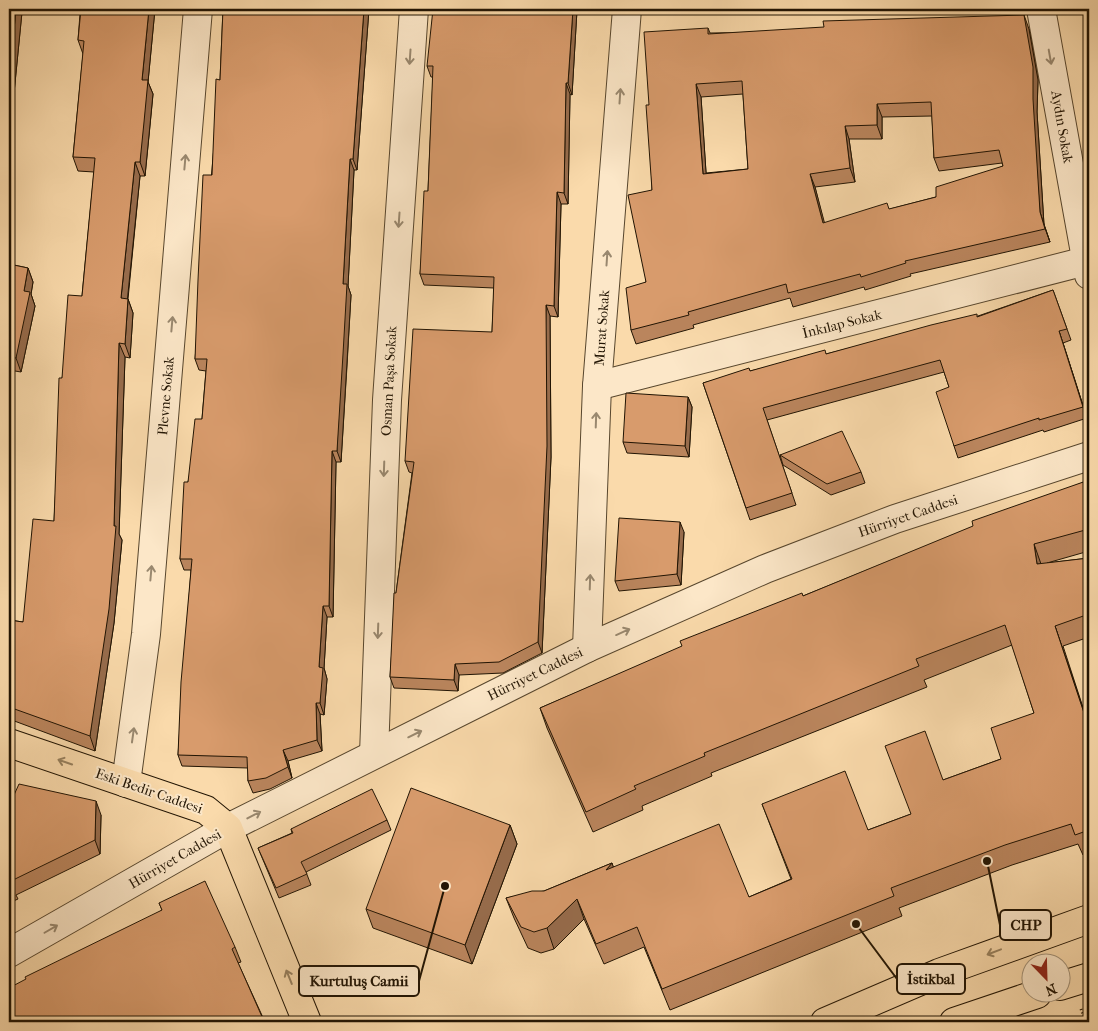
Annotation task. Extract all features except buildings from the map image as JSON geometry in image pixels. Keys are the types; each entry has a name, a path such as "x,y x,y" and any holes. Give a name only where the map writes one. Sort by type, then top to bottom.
{"main road":[{"name":"Eski Bedir Caddesi","path":"9,742 206,810 228,828 307,1022"},
{"path":"825,1022 939,973 1089,919"},
{"path":"1070,983 1089,977"},
{"path":"954,1022 1020,1000"}],"street":[{"name":"Plevne Sokak","path":"126,783 146,634 198,9"},
{"name":"Osman Paşa Sokak","path":"374,754 387,400 414,9"},
{"name":"Murat Sokak","path":"587,648 597,386 627,9"},
{"name":"Aydın Sokak","path":"1041,9 1088,268"},
{"name":"İnkılap Sokak","path":"597,386 1088,268"},
{"name":"Hürriyet Caddesi","path":"9,953 228,828 587,648 765,569 894,519 1089,456"}],"place":[{"name":"CHP","path":"987,861"},
{"name":"Kurtuluş Camii","path":"445,886"},
{"name":"İstikbal","path":"856,924"}]}
